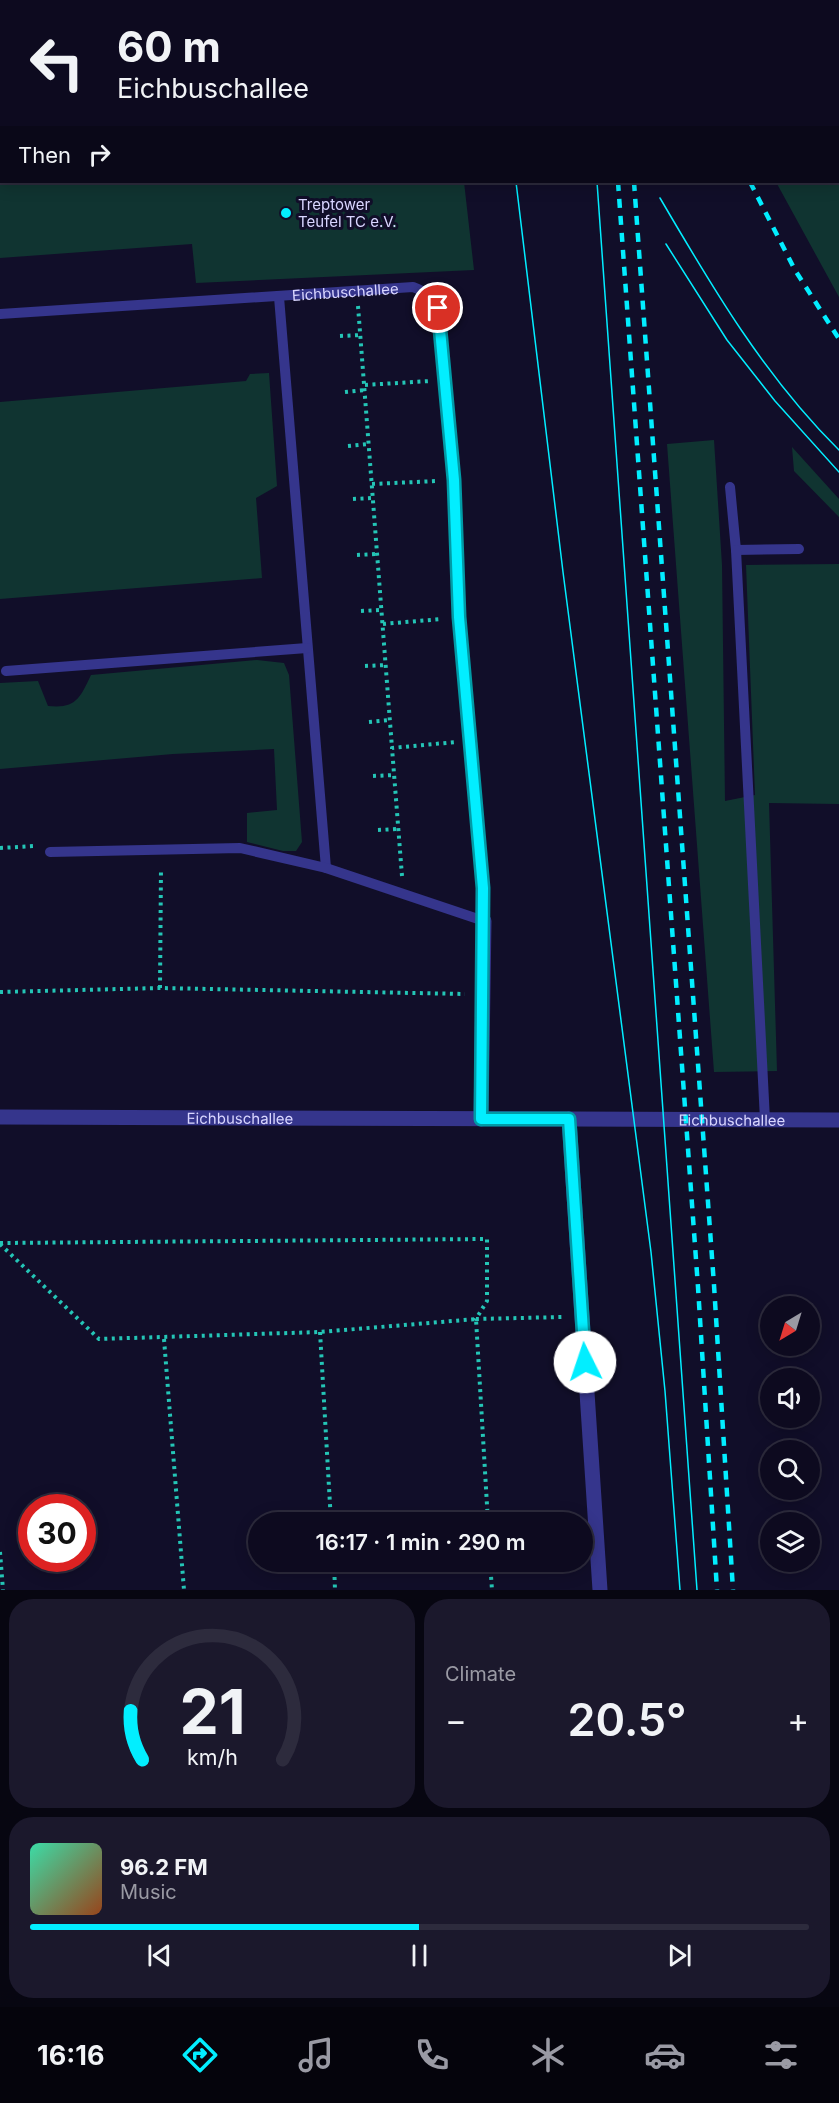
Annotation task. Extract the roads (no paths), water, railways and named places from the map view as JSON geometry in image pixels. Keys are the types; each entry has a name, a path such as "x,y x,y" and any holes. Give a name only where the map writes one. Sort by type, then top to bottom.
{"street":[{"name":"Eichbuschallee","path":"481,1119 484,921"},
{"name":"Eichbuschallee","path":"0,1117 839,1120"},
{"path":"569,1119 600,1590"}],"lane":[{"name":"Eichbuschallee","path":"0,314 413,287 426,292 433,298 438,308 446,380 454,480 459,617 472,741 484,921"},
{"name":"Eichbuschallee","path":"279,297 326,868"},
{"path":"730,487 736,550 765,1120"},
{"path":"736,550 799,549"},
{"path":"6,671 307,648"},
{"path":"50,852 240,848 326,868 484,921"}],"tram line":[{"path":"516,183 563,572 651,1252 665,1391 680,1590"},
{"path":"597,183 697,1590"},
{"path":"660,198 741,330 787,392 839,450"},
{"path":"666,244 727,340 775,401 839,472"}],"railway":[{"path":"618,183 698,1287 717,1590"},
{"path":"634,183 714,1285 733,1590"},
{"path":"751,183 795,270 839,339"}],"place":[{"name":"Treptower Teufel TC e.V.","path":"286,213"}]}
